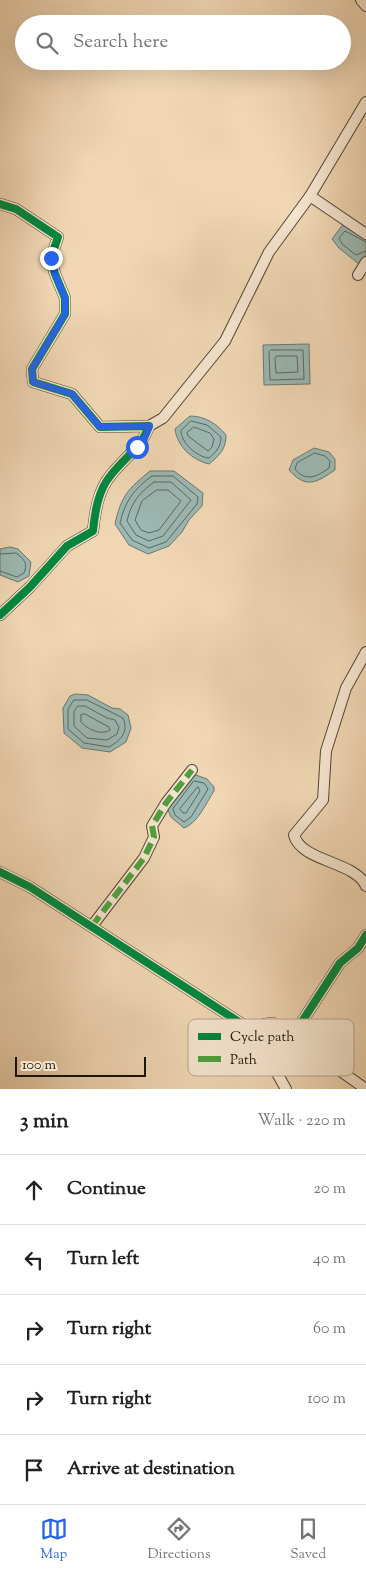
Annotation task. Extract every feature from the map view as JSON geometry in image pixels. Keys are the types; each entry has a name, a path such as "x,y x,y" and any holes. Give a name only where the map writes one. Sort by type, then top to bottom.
{"street":[{"path":"361,0 366,6"},
{"path":"0,204 16,209 58,237 51,258 55,274 65,298 65,314 32,369 33,382 72,394 100,427 150,426 162,418 225,341 269,252 310,196 366,102"},
{"path":"310,196 366,234"},
{"path":"358,275 366,262"},
{"path":"0,615 30,587 67,546 93,531 96,506 109,476 143,443 150,426"},
{"path":"366,652 346,688 326,750 323,800 294,835 301,846 334,865 354,872 363,880 366,886"},
{"path":"92,926 144,858 154,837 152,826 166,803 192,770"},
{"path":"0,872 30,887 235,1019"},
{"path":"304,1019 340,963 358,948 366,935"},
{"path":"279,1076 286,1089"},
{"path":"349,1076 366,1088"}],"water":[{"path":"344,223 366,238 366,254 359,264 339,248 332,239"},
{"path":"309,344 310,384 264,385 263,345"},
{"path":"190,416 201,417 210,421 226,435 222,451 209,464 191,456 182,446 176,435 175,429"},
{"path":"314,448 329,452 335,459 335,470 317,481 306,482 289,470 293,460"},
{"path":"150,471 174,471 203,493 202,506 189,520 182,532 169,546 148,554 129,545 115,524 120,506 126,494"},
{"path":"10,547 18,549 31,562 29,576 18,582 0,575 0,549"},
{"path":"75,694 88,695 112,708 120,709 128,715 131,728 126,742 110,752 82,748 64,733 63,708 70,696"},
{"path":"196,775 207,779 214,787 214,791 198,817 184,828 171,817 167,808 191,776"}],"marked path":[{"path":"92,926 144,858 154,837 152,826 166,803 192,770"}],"cycle path":[{"path":"0,204 16,209 58,237 51,258 55,274 65,298 65,314 32,369 33,382 72,394 100,427 149,426 142,440 111,475 103,487 96,509 93,531 67,546 30,587 0,615"},
{"path":"0,872 30,887 234,1019"},
{"path":"304,1019 340,963 358,948 366,935"}],"route":[{"path":"51,258 55,274 65,298 65,314 32,369 33,382 72,394 100,427 150,426 143,443 137,447"}]}
